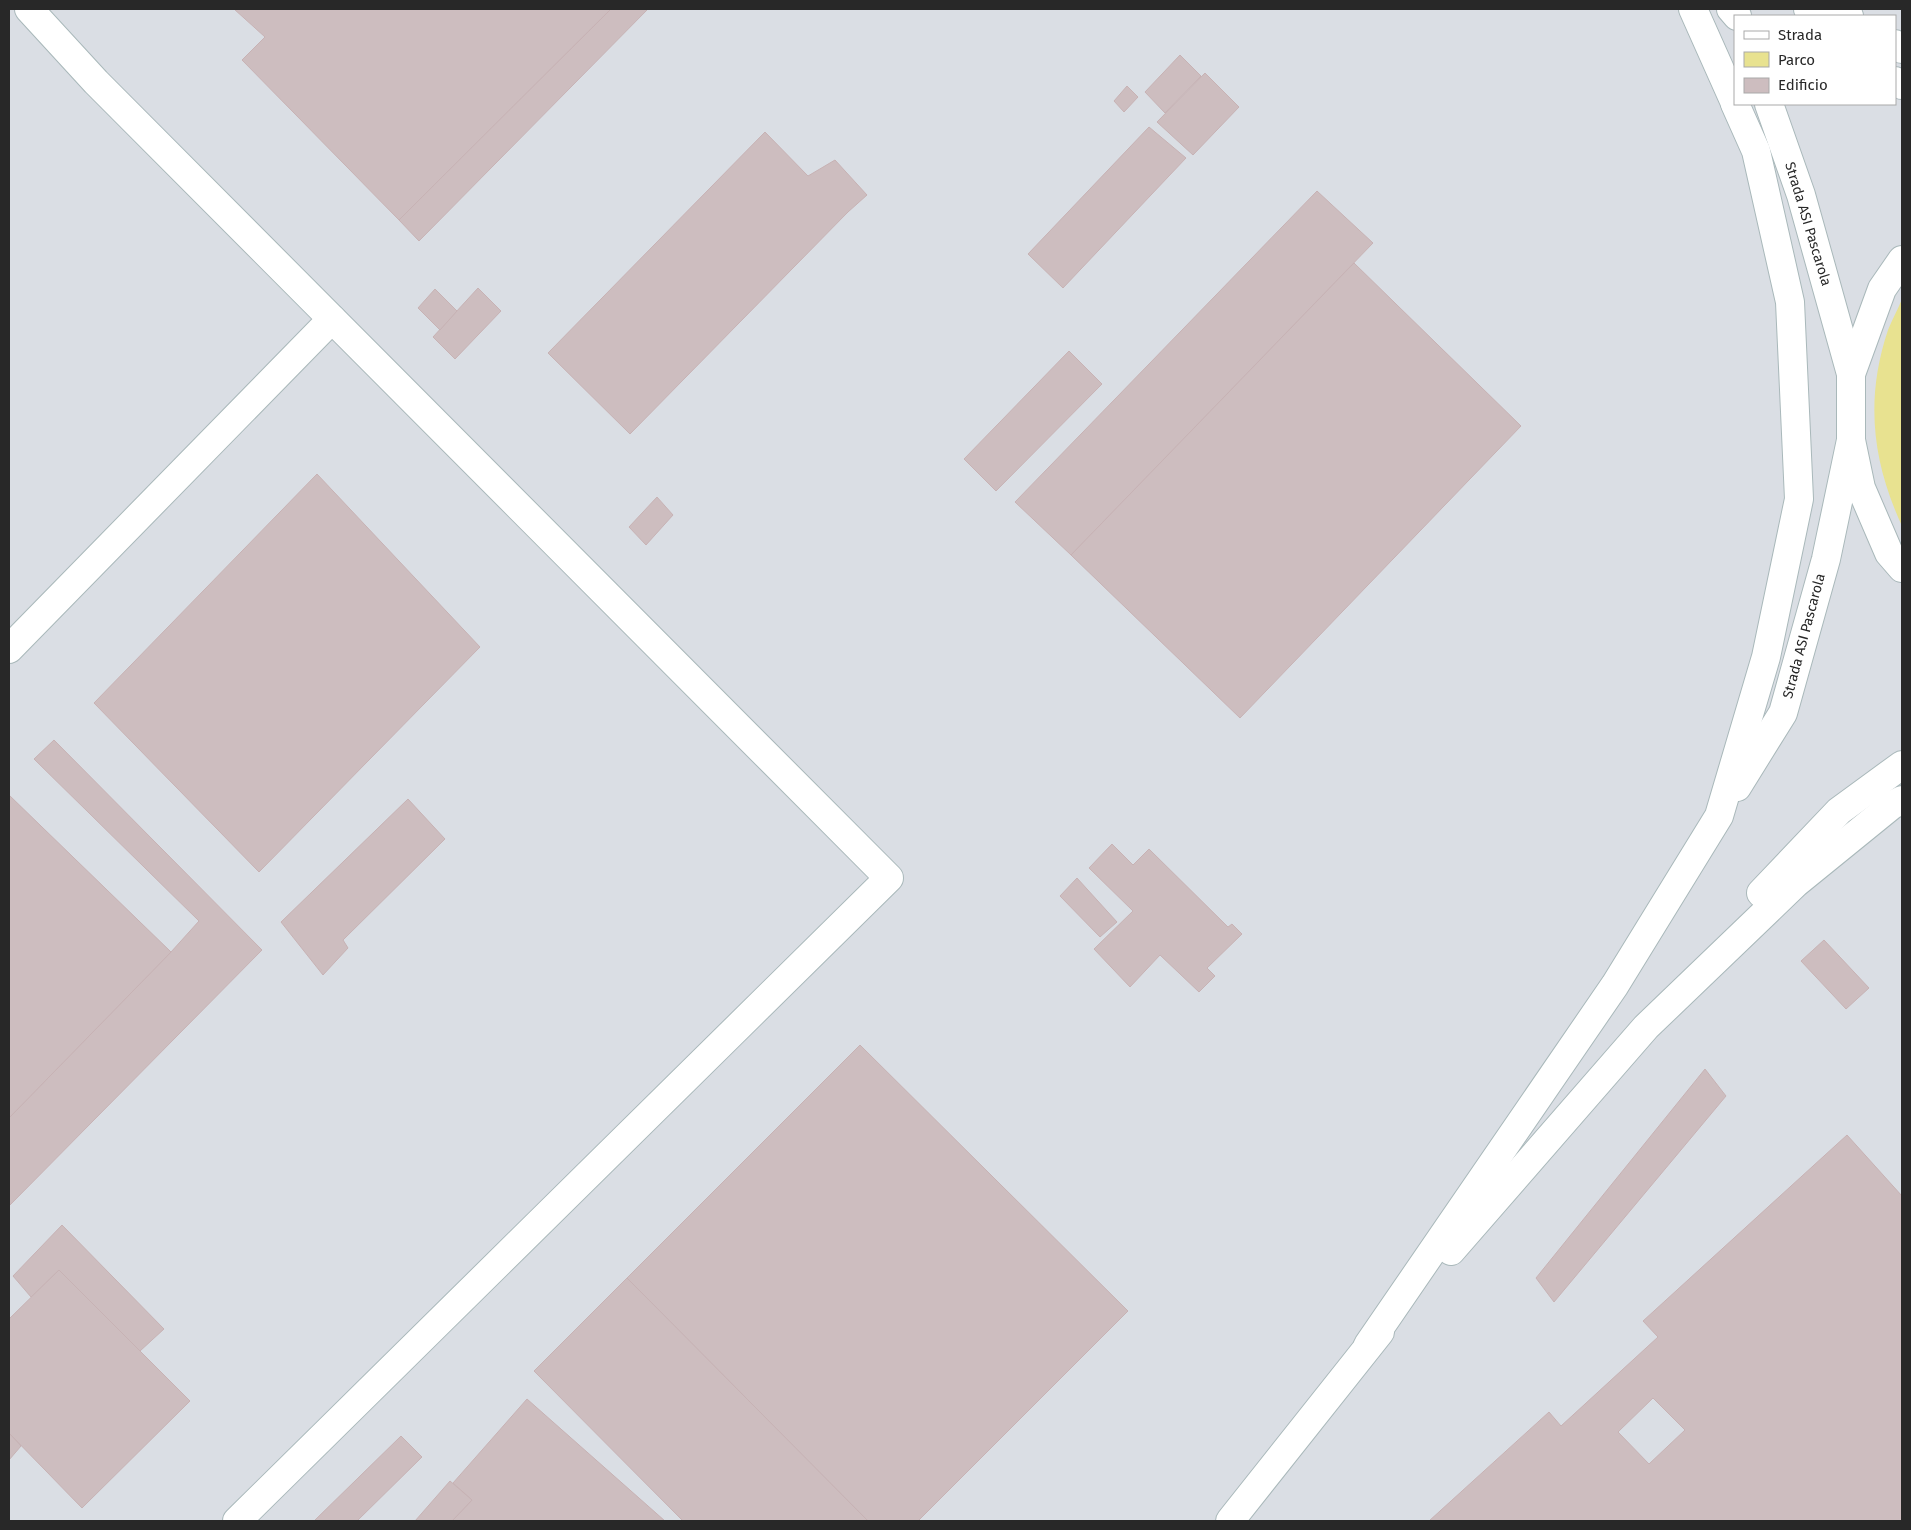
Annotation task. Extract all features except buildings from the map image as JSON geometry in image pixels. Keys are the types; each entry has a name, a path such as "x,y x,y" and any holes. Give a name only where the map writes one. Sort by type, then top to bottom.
{"street":[{"path":"29,9 96,82 889,878 237,1521"},
{"path":"1693,9 1734,102"},
{"path":"1368,1346 1615,985 1719,816 1766,657 1799,499 1790,302 1756,151 1735,105"},
{"name":"Strada ASI Pascarola","path":"1769,105 1801,195 1851,374"},
{"path":"1902,260 1882,290 1851,374 1851,440 1861,488 1889,553 1902,568"},
{"path":"9,649 332,319"},
{"name":"Strada ASI Pascarola","path":"1719,816 1783,713 1826,559 1851,440"},
{"path":"1230,1521 1368,1346 1646,1027 1758,895 1839,811 1902,765"},
{"path":"1646,1027 1796,883 1892,805 1902,800"}],"shaded area":[{"path":"9,9 1902,9 1902,1521 9,1521"}],"green space":[{"path":"1902,299 1902,526 1884,478 1878,454 1874,405 1881,356 1888,330"}]}
